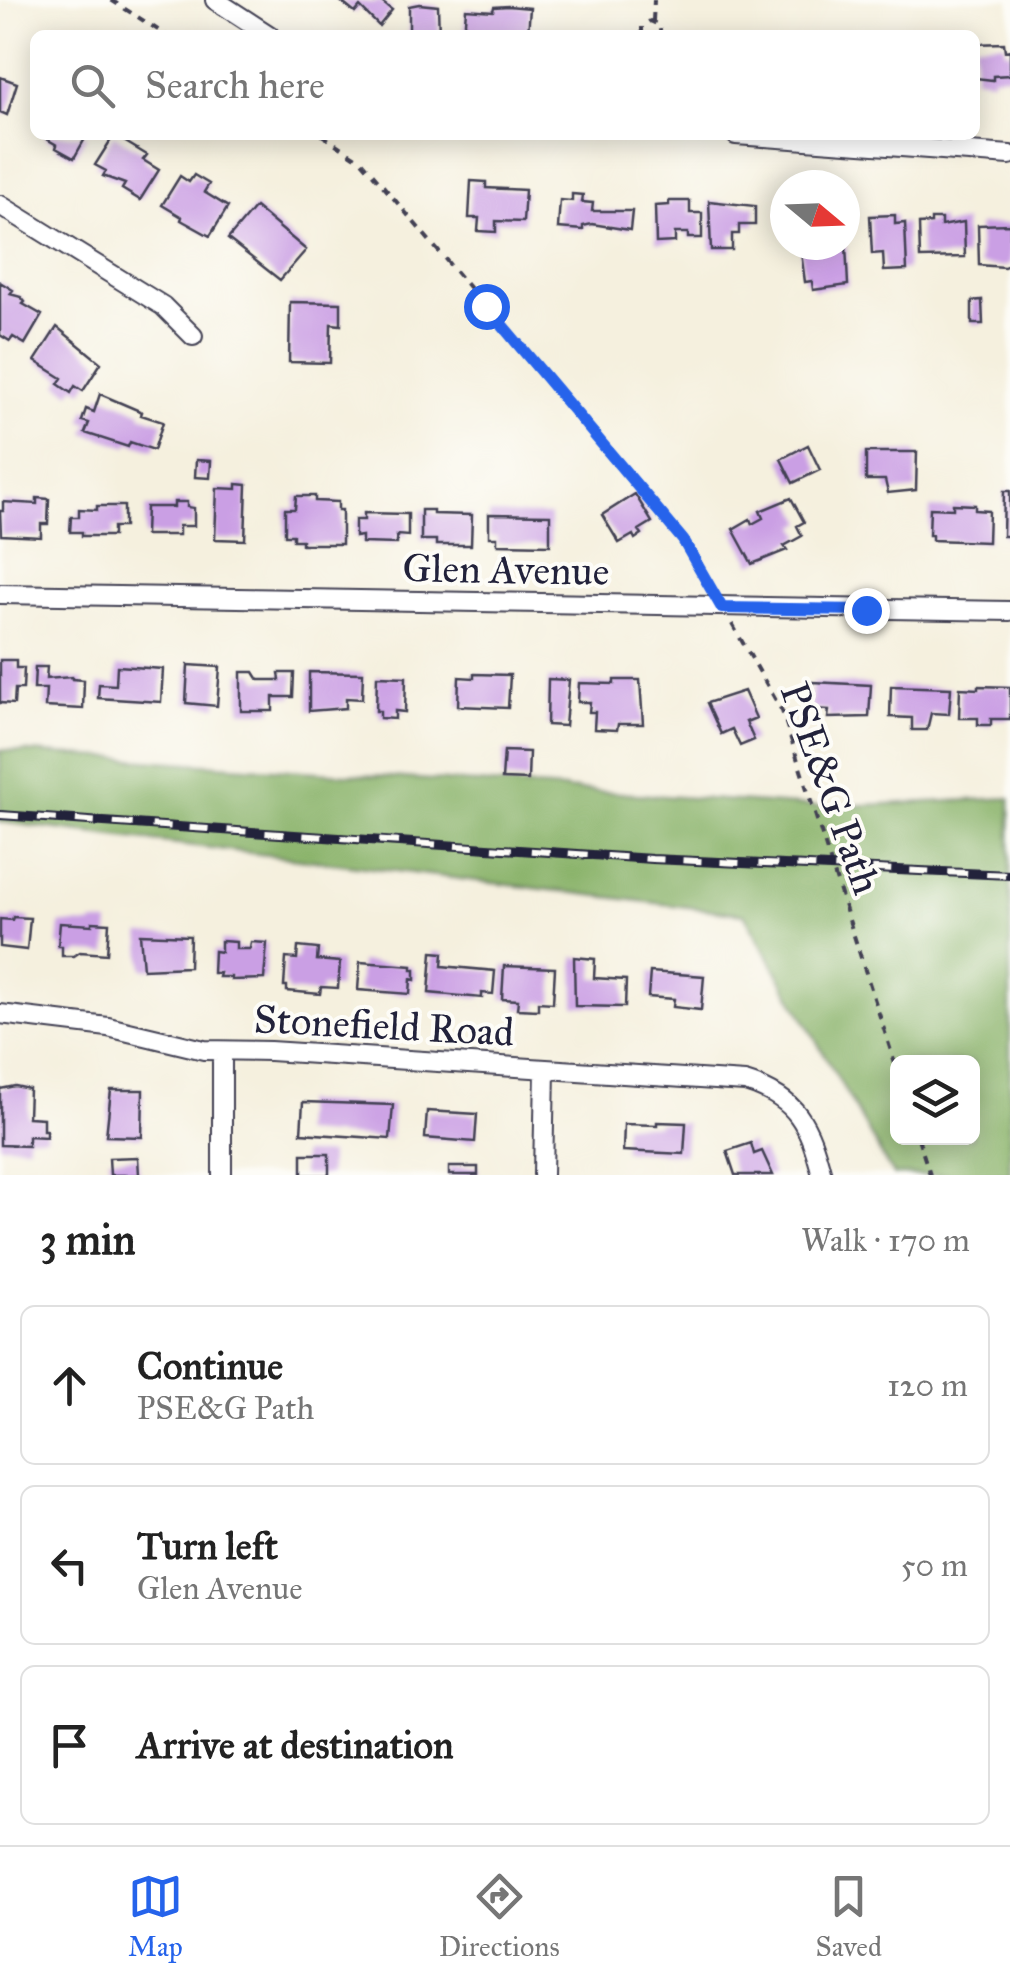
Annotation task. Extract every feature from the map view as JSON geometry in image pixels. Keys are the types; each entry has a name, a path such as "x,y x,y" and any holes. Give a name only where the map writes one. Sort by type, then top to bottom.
{"street":[{"path":"215,0 262,30"},
{"path":"804,140 1010,155"},
{"path":"0,206 163,306 193,336"},
{"name":"Glen Avenue","path":"0,594 1010,611"},
{"name":"Stonefield Road","path":"0,1014 108,1027 222,1052 270,1051 745,1082 766,1088 798,1114 813,1140 822,1175"},
{"path":"222,1052 222,1175"},
{"path":"543,1175 544,1069"}],"path":[{"path":"111,0 158,30"},
{"path":"654,0 654,21 661,30"},
{"path":"643,30 644,24 654,21"},
{"name":"PSE&G Path","path":"330,140 362,160 683,540 782,711 892,1055"},
{"path":"920,1145 930,1175"}],"green space":[{"path":"0,750 824,807 1010,798 1010,1175 893,1175 744,914 0,822"}],"building":[{"path":"339,0 379,0 392,10 379,26 360,7 355,13"},
{"path":"409,6 438,6 439,30 409,30"},
{"path":"494,7 530,8 528,30 464,30 466,9 493,11"},
{"path":"1004,43 1005,51 1010,50 1010,75 980,79 980,44"},
{"path":"0,77 17,83 7,115 0,112"},
{"path":"48,140 84,140 74,158"},
{"path":"111,140 122,140 147,155 143,160 159,170 140,200 122,189 125,184 103,176 106,171 95,165"},
{"path":"194,175 209,184 204,192 228,207 210,236 162,205 180,176 189,182"},
{"path":"471,181 486,182 486,188 525,190 523,222 496,221 496,232 478,231 479,218 469,218"},
{"path":"572,194 583,195 582,202 593,203 592,211 632,211 630,230 592,224 583,226 583,230 558,228 560,200 572,201"},
{"path":"669,201 690,201 690,213 702,213 702,238 675,233 675,242 656,243 655,206 669,205"},
{"path":"709,201 755,206 755,225 739,225 739,234 732,234 732,250 711,250"},
{"path":"255,207 306,250 280,280 228,239"},
{"path":"895,215 895,224 905,223 907,270 884,271 883,253 872,254 870,216"},
{"path":"931,219 941,219 941,226 964,222 965,257 920,258 919,224 931,223"},
{"path":"1010,224 1010,264 979,265 978,225"},
{"path":"802,260 847,260 848,285 813,290 812,281 805,282"},
{"path":"0,282 13,290 10,294 21,297 23,304 42,315 25,344 0,335"},
{"path":"982,300 983,324 972,324 972,301"},
{"path":"290,302 341,303 341,325 331,324 330,363 289,362"},
{"path":"57,327 101,363 83,391 75,386 71,393 58,384 62,378 35,361"},
{"path":"100,394 163,422 154,450 130,442 128,447 85,433 89,423 82,421 86,409 94,412"},
{"path":"808,445 820,470 793,483 781,459"},
{"path":"866,452 917,452 916,490 888,493 885,480 866,480"},
{"path":"196,460 211,461 210,478 195,477"},
{"path":"237,484 247,485 245,540 215,539 217,488 237,489"},
{"path":"1004,491 1010,491 1010,536 1003,536"},
{"path":"635,494 652,522 639,530 642,534 635,539 633,535 619,543 602,515"},
{"path":"296,496 338,502 338,510 342,510 342,544 302,544 302,540 293,540 293,535 285,535 285,509 295,509"},
{"path":"37,498 49,499 48,524 41,524 41,537 1,535 3,502 37,504"},
{"path":"791,498 804,522 797,526 802,536 784,546 787,550 752,564 733,529 750,519 752,524 763,518 760,511"},
{"path":"174,502 187,502 187,507 194,508 194,526 179,526 179,535 145,535 146,507 174,507"},
{"path":"953,504 975,505 975,510 989,511 988,542 932,540 930,508 953,509"},
{"path":"97,506 124,506 124,527 113,527 113,536 70,532 71,517 79,517 79,509 97,510"},
{"path":"421,510 472,515 471,545 436,545 436,540 421,540"},
{"path":"364,513 408,514 408,536 397,535 397,544 362,543 362,536 355,537 355,520 364,520"},
{"path":"489,514 550,515 550,545 497,544 497,537 489,537"},
{"path":"0,660 16,660 16,668 24,668 23,689 15,689 14,704 0,703"},
{"path":"188,665 220,667 217,706 186,703"},
{"path":"117,666 163,669 161,702 98,698 99,684 116,685"},
{"path":"35,667 47,667 46,679 84,680 83,709 45,707 46,689 34,689"},
{"path":"241,672 254,672 259,680 280,680 279,673 294,673 293,697 273,697 273,711 241,711"},
{"path":"309,672 363,673 362,699 346,698 346,708 309,711"},
{"path":"474,674 510,675 508,708 458,706 459,677 474,678"},
{"path":"377,676 406,677 405,712 395,711 395,719 380,718 380,711 376,711"},
{"path":"548,679 569,680 565,726 547,725"},
{"path":"614,680 640,680 643,724 618,724 617,730 594,729 595,712 589,712 590,702 578,702 579,683 614,684"},
{"path":"812,682 871,685 869,717 828,718 829,710 811,709"},
{"path":"891,686 951,688 949,714 931,713 927,730 912,730 912,718 890,717"},
{"path":"1010,687 1010,719 991,719 991,725 978,725 978,718 959,718 960,688"},
{"path":"744,691 756,718 746,722 754,740 740,746 732,729 721,734 707,703"},
{"path":"504,751 529,752 528,780 502,779"},
{"path":"30,918 27,950 0,947 0,919"},
{"path":"60,923 109,923 107,954 80,952 62,956 62,946 58,946"},
{"path":"140,934 190,936 189,967 143,969"},
{"path":"221,941 236,942 236,949 250,949 251,942 267,943 264,979 231,980 213,973 214,951 221,952"},
{"path":"298,947 318,949 317,960 340,962 338,988 321,987 320,994 287,991 286,958 297,959"},
{"path":"432,952 443,953 442,966 495,971 493,994 482,993 482,998 429,993"},
{"path":"574,957 595,959 594,978 626,980 625,1007 575,1006"},
{"path":"360,962 412,966 415,980 411,979 410,994 358,990"},
{"path":"504,966 555,968 553,1003 538,1002 538,1010 517,1009 518,1000 502,999"},
{"path":"650,972 704,976 701,1010 673,1007 674,999 648,997"},
{"path":"0,1089 29,1089 28,1117 43,1118 46,1130 46,1137 28,1136 28,1146 0,1145"},
{"path":"111,1090 143,1090 142,1137 106,1136"},
{"path":"303,1102 393,1105 390,1139 301,1133"},
{"path":"427,1111 477,1114 475,1142 425,1138"},
{"path":"686,1123 684,1154 623,1151 624,1124"},
{"path":"751,1143 754,1154 762,1151 773,1175 735,1175 727,1151"},
{"path":"302,1154 329,1154 329,1175 302,1175"},
{"path":"138,1157 139,1175 110,1175 109,1158"},
{"path":"449,1167 478,1167 478,1175 449,1175"}],"railway":[{"path":"0,815 652,859 1010,875"}],"route":[{"path":"486,306 683,540 722,608 866,610"}]}
